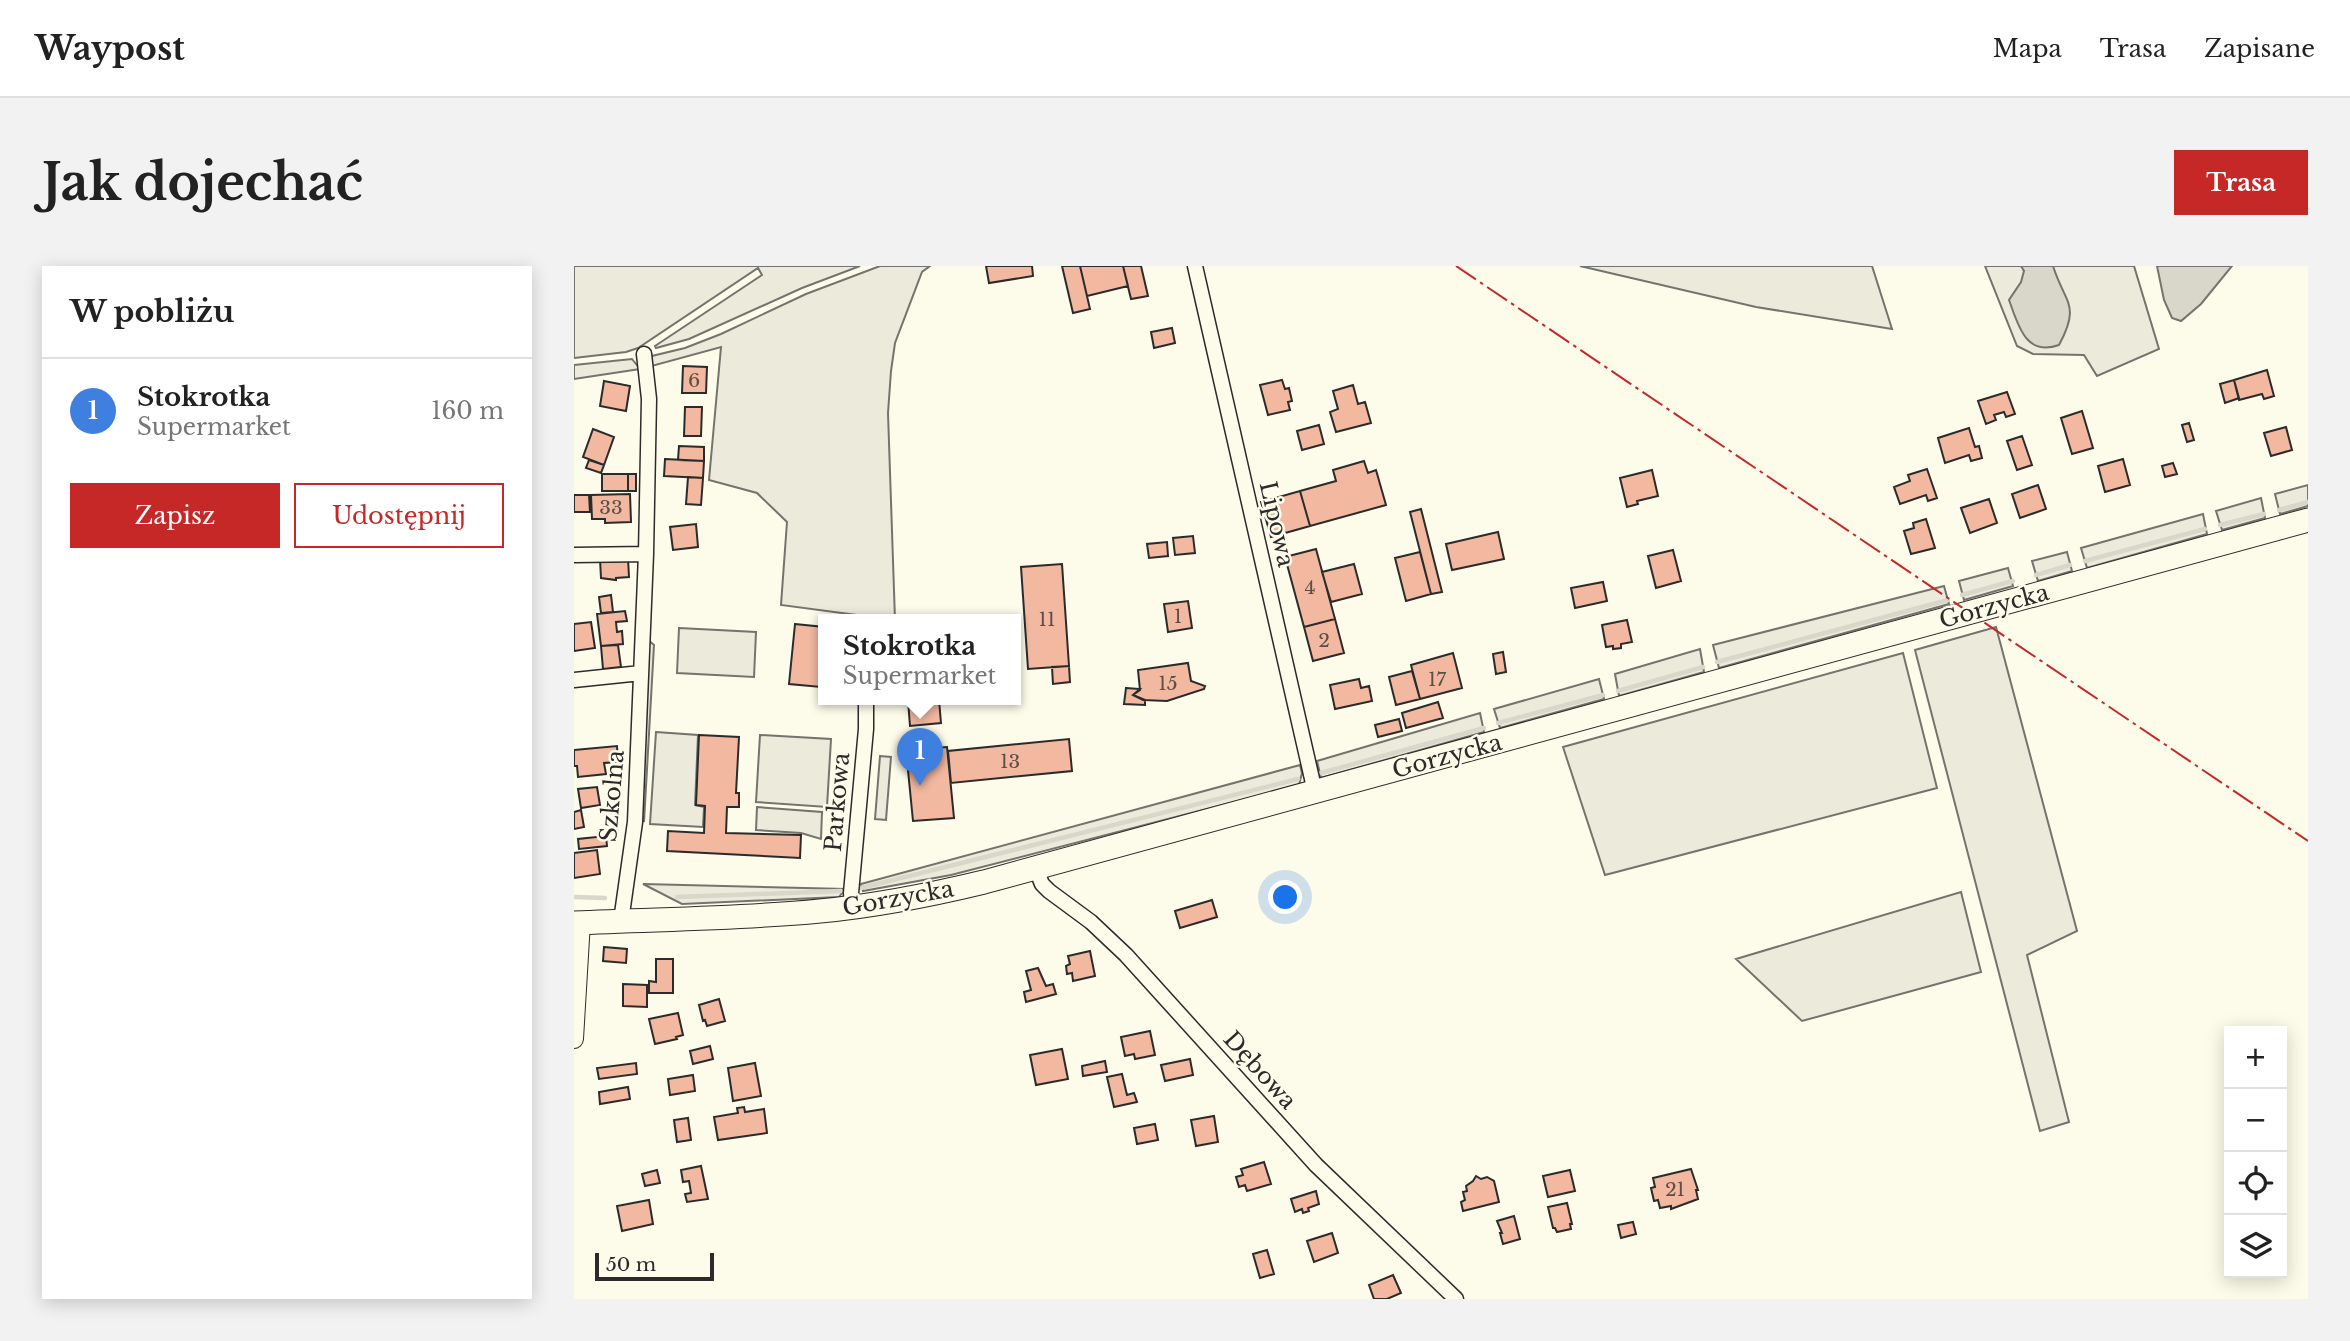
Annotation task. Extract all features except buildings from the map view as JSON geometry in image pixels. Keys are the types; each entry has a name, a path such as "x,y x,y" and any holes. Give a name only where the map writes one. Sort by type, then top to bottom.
{"main road":[{"name":"Gorzycka","path":"578,922 775,915 852,907 944,891 1036,869 2308,520"}],"street":[{"name":"Lipowa","path":"1195,266 1315,792"},
{"name":"Szkolna","path":"621,921 635,822 646,554 649,399 644,354"},
{"path":"574,555 646,554"},
{"path":"574,680 641,673"},
{"name":"Parkowa","path":"852,907 866,705"},
{"name":"Dębowa","path":"1036,869 1042,884 1049,891 1091,922 1126,955 1316,1165 1456,1299"},
{"path":"574,1040 578,922"}],"shaded area":[{"path":"574,266 860,266 802,288 689,339 656,348 655,346 762,275 758,268 638,348 574,358"},
{"path":"880,266 930,266 922,272 895,343 891,371 888,413 895,614 849,614 781,605 787,522 757,493 709,480 721,347 648,367 652,356 685,348 721,334 806,294"},
{"path":"1580,266 1872,266 1892,329 1756,307"},
{"path":"1985,266 2134,266 2159,349 2097,376 2084,355 2033,354 2017,346"},
{"path":"2021,266 2053,266 2070,312 2066,331 2059,345 2038,346 2025,336 2020,328 2009,300 2021,282 2024,271"},
{"path":"2157,266 2232,266 2201,304 2181,321 2172,318 2164,300"},
{"path":"632,359 640,369 574,379 574,365"},
{"path":"2308,485 2308,506 2280,514 2275,494"},
{"path":"2261,498 2265,518 2222,530 2216,511"},
{"path":"2203,514 2207,534 2087,568 2081,548"},
{"path":"2067,552 2072,571 2038,581 2032,561"},
{"path":"2008,568 2013,586 1964,600 1959,581"},
{"path":"1944,586 1949,604 1719,668 1713,645"},
{"path":"1996,627 2077,931 2027,955 2069,1122 2040,1131 1915,650"},
{"path":"679,628 756,632 754,677 677,673"},
{"path":"647,639 654,645 644,822 638,803"},
{"path":"1700,649 1704,672 1619,696 1615,674"},
{"path":"1903,653 1937,788 1605,875 1563,747"},
{"path":"1599,679 1604,699 1500,728 1494,709"},
{"path":"1480,713 1484,732 1321,778 1317,761"},
{"path":"656,732 698,735 695,805 704,807 703,827 650,824"},
{"path":"760,735 831,739 827,807 756,802"},
{"path":"880,756 891,757 886,820 875,819"},
{"path":"1300,765 1302,773 1299,785 951,875 863,891 861,884"},
{"path":"757,807 822,812 821,839 801,833 756,830"},
{"path":"643,884 845,889 839,897 682,904"},
{"path":"1961,892 1981,972 1802,1021 1736,959"}],"waterway":[{"path":"2279,510 2308,502"},
{"path":"2220,525 2264,514"},
{"path":"2085,561 2205,529"},
{"path":"2036,575 2070,565"},
{"path":"1962,595 2013,581"},
{"path":"1717,662 1948,600"},
{"path":"1618,691 1703,667"},
{"path":"1498,723 1603,695"},
{"path":"1321,773 1484,728"},
{"path":"861,888 1298,779"},
{"path":"677,897 841,891"},
{"path":"574,897 605,898"}],"power":[{"path":"1456,266 2308,841"}],"place":[{"name":"Stokrotka","path":"920,786"}]}
